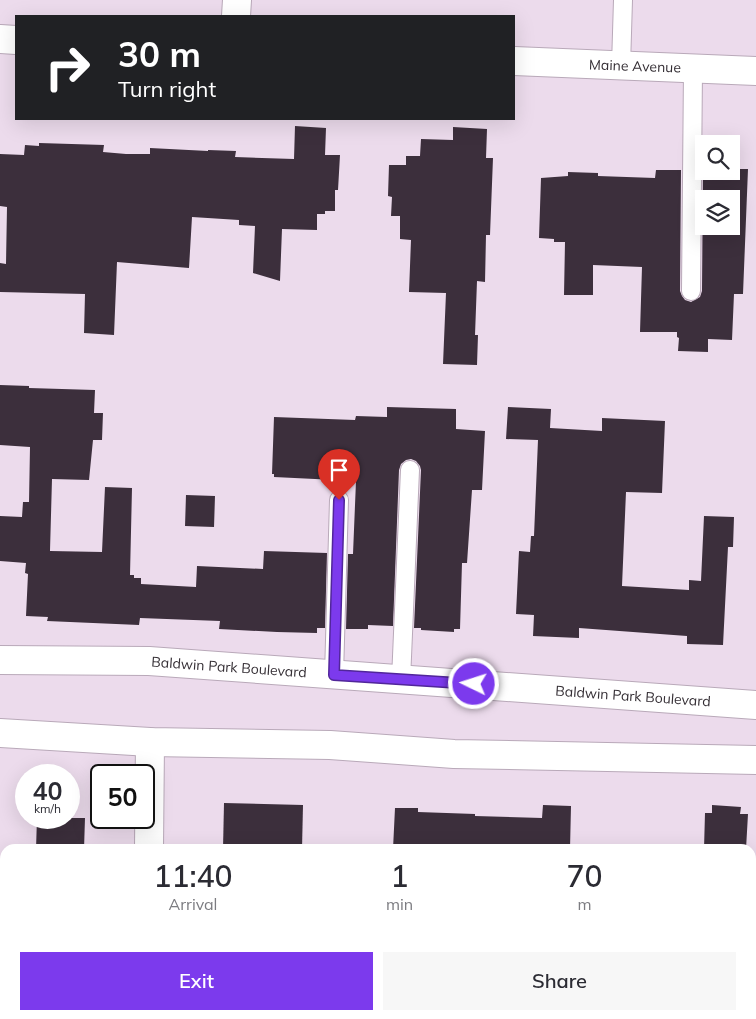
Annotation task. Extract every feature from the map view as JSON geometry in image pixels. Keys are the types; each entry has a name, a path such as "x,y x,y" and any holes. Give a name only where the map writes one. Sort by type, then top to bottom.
{"main road":[{"path":"236,15 237,0"},
{"path":"0,39 15,40"},
{"name":"Maine Avenue","path":"515,61 756,71"},
{"name":"Baldwin Park Boulevard","path":"0,660 149,661 756,705"},
{"path":"0,733 150,742 330,745 454,754 756,760"},
{"path":"149,844 150,742"}],"lane":[{"path":"621,66 623,0"},
{"path":"691,291 693,69"},
{"path":"401,680 410,470"},
{"path":"334,675 339,500"}],"building":[{"path":"295,126 326,128 325,155 340,155 338,190 335,190 335,211 325,211 325,214 317,214 317,230 282,229 280,281 253,273 255,226 239,225 239,220 192,217 189,268 117,262 114,335 84,333 85,294 0,292 0,263 6,264 7,207 0,206 0,154 24,155 25,145 39,146 39,143 104,145 103,152 126,154 150,154 150,148 236,151 235,157 294,159"},
{"path":"453,127 487,129 486,158 493,158 490,235 486,235 485,282 477,281 475,335 478,335 477,365 443,364 446,293 409,292 411,240 400,239 400,216 391,216 392,197 388,196 389,165 406,165 406,156 420,156 421,139 453,140"},
{"path":"740,169 748,169 743,294 734,294 732,340 708,339 708,352 678,351 679,338 677,337 677,332 640,332 642,267 593,265 593,295 564,295 565,242 554,242 554,239 539,238 541,178 568,176 568,172 598,173 598,176 655,178 656,170 681,170 680,291 685,300 691,302 700,297 702,291 702,235 740,235 740,190 703,190 703,180 740,180"},
{"path":"0,385 95,390 94,413 103,413 102,440 93,440 89,480 52,479 50,551 102,552 105,487 132,488 130,575 134,575 134,578 141,578 141,584 196,587 197,566 263,569 264,551 327,553 325,628 317,628 317,633 277,632 219,629 220,621 140,618 139,625 47,621 48,617 26,616 28,574 25,573 26,563 0,561 0,516 22,517 23,502 29,502 30,447 0,445"},
{"path":"387,407 456,409 456,429 485,431 482,490 472,490 467,563 462,563 460,629 454,629 454,632 414,628 421,470 416,461 406,460 401,464 399,470 393,626 368,625 368,629 346,629 348,554 353,554 356,481 274,477 274,474 272,474 274,417 355,420 356,416 387,417"},
{"path":"508,407 551,409 550,428 602,431 602,418 665,421 662,493 626,492 622,586 689,590 689,580 701,581 704,516 734,517 733,547 728,547 723,645 687,644 687,636 579,628 579,638 533,636 534,615 516,614 519,551 530,552 531,536 534,536 538,440 506,439"},
{"path":"186,495 215,496 214,527 185,526"},
{"path":"224,803 303,805 302,844 223,844"},
{"path":"543,805 571,806 570,844 393,844 395,808 418,808 418,812 475,814 475,816 542,818"},
{"path":"712,805 741,807 740,814 748,814 746,844 704,844 705,813 712,813"},
{"path":"80,818 85,818 84,844 36,844 37,829 80,829"}],"route":[{"path":"339,500 334,675 474,684"}]}
